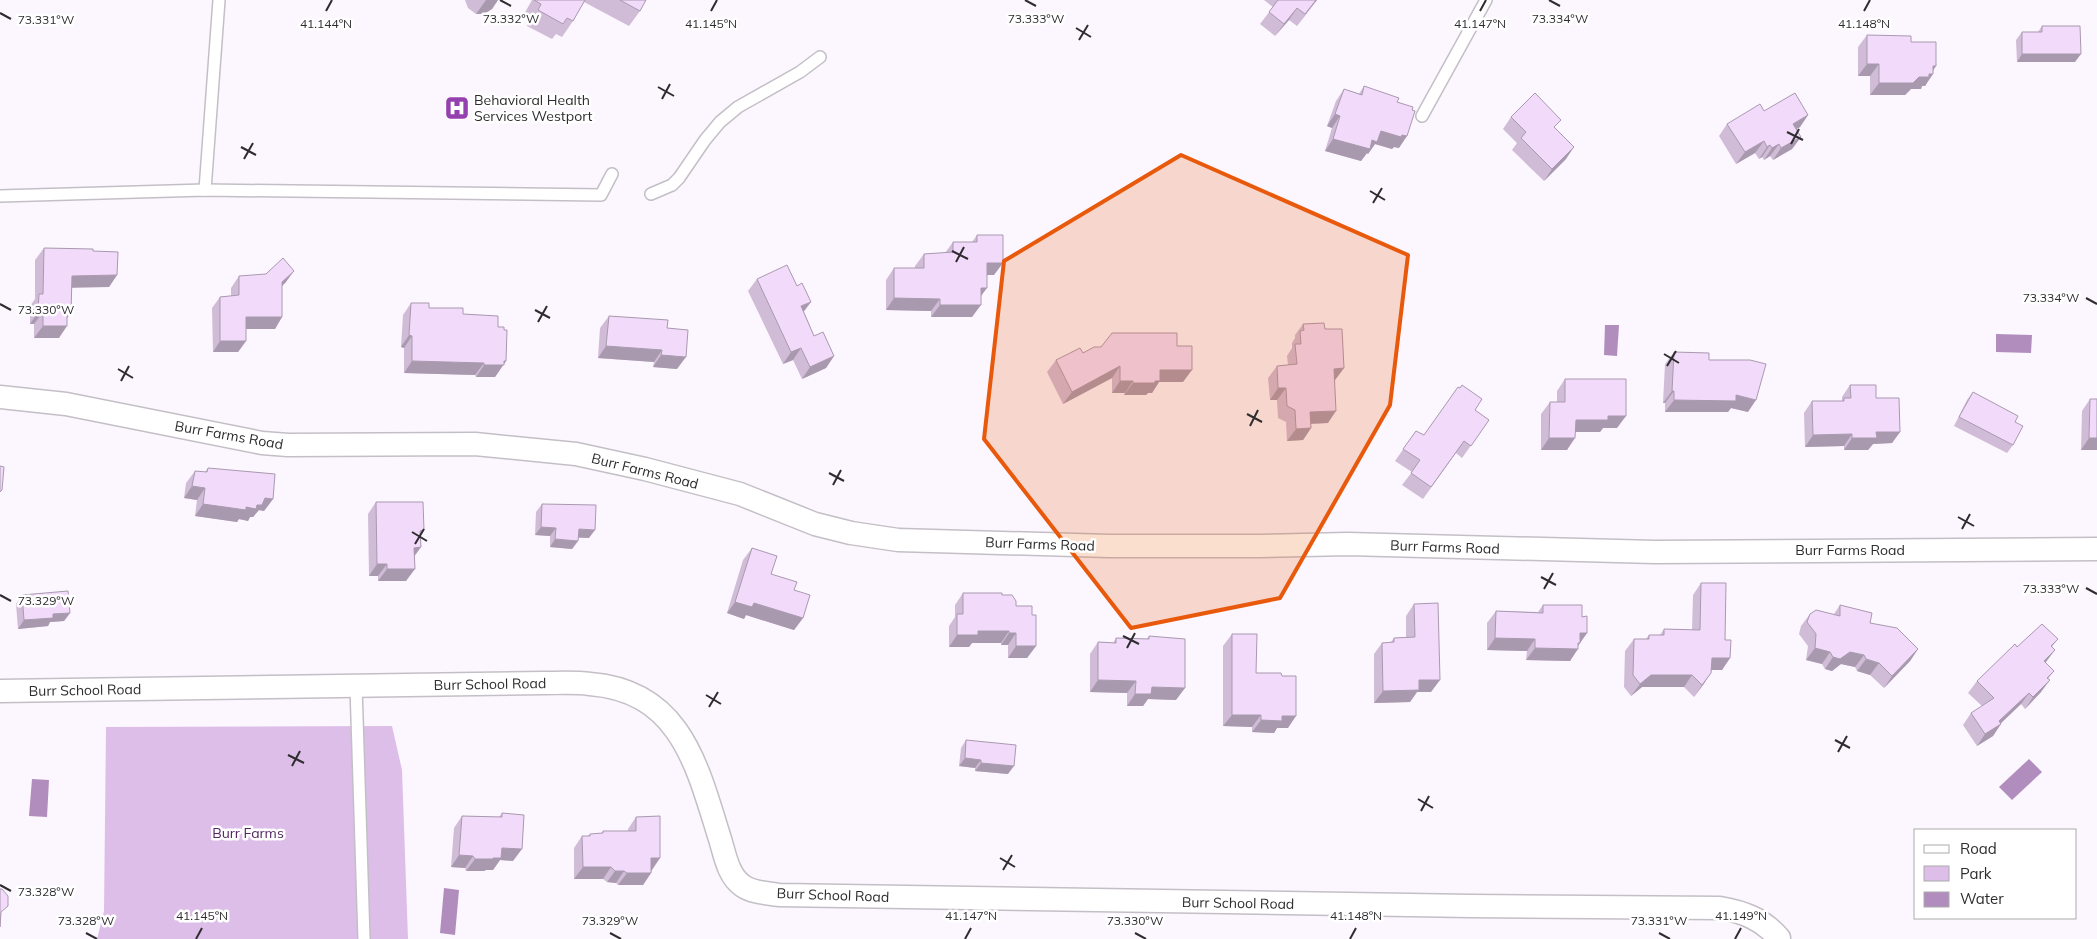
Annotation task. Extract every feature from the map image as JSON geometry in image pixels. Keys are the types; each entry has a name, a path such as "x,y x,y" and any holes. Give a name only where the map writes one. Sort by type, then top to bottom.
{"street":[{"name":"Burr Farms Road","path":"0,397 66,404 262,443 288,445 474,444 576,454 740,494 815,524 852,533 898,540 1109,546 1348,544 1655,552 2097,549"},
{"name":"Burr School Road","path":"0,691 590,684 616,689 643,699 658,708 669,720 686,746 703,782 731,873 741,885 750,890 780,895 1489,907 1720,908 1749,915 1766,926 1779,938"}],"lane":[{"path":"205,190 220,0"},
{"path":"1422,116 1486,0"},
{"path":"651,194 672,185 720,122 738,107 800,72 820,57"},
{"path":"0,196 205,190 601,195 612,174"},
{"path":"356,686 364,939"}],"highlighted area":[{"path":"1181,155 1408,255 1390,405 1280,598 1131,628 984,439 1004,261"}],"green space":[{"name":"Burr Farms","path":"392,726 402,770 408,939 97,939 104,911 106,727"}],"water":[{"path":"1605,325 1619,325 1617,356 1604,355"},
{"path":"1996,334 2032,335 2031,353 1996,352"},
{"path":"2029,759 2042,772 2012,800 1999,787"},
{"path":"32,779 49,780 47,817 29,816"},
{"path":"444,888 459,890 455,935 440,933"}],"building":[{"path":"534,0 585,0 573,21 567,18 563,24 538,10 541,4"},
{"path":"620,0 646,0 640,11"},
{"path":"1278,0 1316,0 1305,14 1297,8 1284,24 1269,12"},
{"path":"2042,26 2080,26 2081,54 2022,54 2022,32 2042,32"},
{"path":"1867,35 1911,36 1911,42 1936,42 1936,66 1933,66 1933,74 1929,74 1929,77 1919,77 1913,83 1879,83 1879,64 1867,64"},
{"path":"1364,86 1399,98 1397,102 1413,107 1412,110 1415,111 1407,136 1402,135 1401,137 1381,131 1377,142 1372,140 1370,149 1333,139 1340,116 1335,114 1344,89 1362,95"},
{"path":"1535,93 1561,120 1554,127 1574,147 1552,169 1521,138 1526,132 1511,117"},
{"path":"1795,93 1808,115 1793,124 1801,137 1781,148 1779,144 1772,148 1770,145 1767,147 1764,141 1745,152 1727,124 1760,104 1764,111"},
{"path":"977,235 1003,235 1003,263 987,263 987,288 981,288 981,305 940,305 940,299 894,298 894,268 924,268 924,254 953,252 953,242 977,242"},
{"path":"44,248 93,249 93,251 118,252 117,275 72,276 71,312 67,312 67,326 43,326 43,312 38,312 39,294 43,294"},
{"path":"283,258 294,271 282,282 282,317 246,317 246,341 220,341 220,297 239,295 239,276 266,274"},
{"path":"787,265 797,286 802,283 811,302 801,306 814,336 823,332 834,356 810,367 801,348 791,352 757,279"},
{"path":"411,303 429,303 429,308 463,308 463,314 498,316 498,327 504,327 504,330 507,330 506,361 504,361 504,365 412,361 412,336 409,335"},
{"path":"609,316 668,320 667,328 688,330 686,357 661,355 662,350 606,346"},
{"path":"1324,323 1325,329 1342,329 1344,368 1334,369 1336,411 1310,412 1311,428 1296,429 1295,410 1287,406 1286,388 1278,388 1277,366 1297,364 1295,344 1301,344 1300,331 1304,330 1303,324"},
{"path":"1112,333 1177,333 1177,346 1192,346 1192,370 1160,370 1160,381 1155,381 1155,383 1133,383 1133,381 1120,381 1120,366 1072,392 1056,360 1080,348 1083,353 1094,347 1101,347"},
{"path":"1674,352 1709,353 1709,360 1750,360 1766,364 1756,400 1736,395 1736,401 1674,400 1674,391 1672,391"},
{"path":"1565,379 1626,379 1626,416 1608,416 1608,420 1576,420 1575,438 1549,438 1550,402 1565,402"},
{"path":"1462,385 1482,399 1475,410 1489,420 1471,446 1464,441 1431,487 1411,473 1420,460 1403,449 1416,431 1424,435 1458,387 1460,388"},
{"path":"1850,385 1876,385 1876,398 1899,398 1900,432 1876,432 1877,438 1852,438 1852,434 1813,435 1812,401 1844,401 1844,398 1851,398"},
{"path":"1973,392 2018,416 2015,422 2023,426 2013,445 1959,417"},
{"path":"2090,399 2097,399 2097,438 2089,438"},
{"path":"0,466 4,467 2,490 0,492"},
{"path":"208,468 275,474 273,499 265,498 262,505 257,505 256,509 246,507 246,510 203,504 205,488 192,486 195,471 207,472"},
{"path":"376,502 423,502 424,530 420,531 421,547 414,548 415,569 387,569 387,564 377,564"},
{"path":"542,504 596,505 595,530 579,529 578,541 555,539 556,528 541,527"},
{"path":"752,548 777,556 771,574 797,582 794,590 810,595 803,618 754,603 752,607 735,602"},
{"path":"1701,583 1726,583 1725,640 1731,640 1730,658 1712,658 1711,673 1702,685 1692,675 1651,675 1640,684 1633,675 1634,639 1649,639 1649,635 1664,635 1664,629 1700,630"},
{"path":"68,591 70,613 53,614 53,618 24,620 22,595"},
{"path":"963,593 1002,593 1002,595 1012,595 1016,601 1016,606 1032,606 1032,615 1036,615 1036,646 1016,646 1016,633 1009,633 1009,631 978,631 978,635 957,635 957,614 963,614"},
{"path":"1438,603 1440,680 1419,680 1419,690 1383,691 1382,643 1394,642 1394,638 1415,637 1414,604"},
{"path":"1543,605 1582,605 1582,617 1587,616 1587,633 1580,633 1578,649 1535,648 1535,639 1495,638 1496,611 1543,613"},
{"path":"1840,605 1872,613 1870,623 1897,628 1918,649 1892,676 1879,663 1866,659 1864,655 1850,652 1840,659 1833,657 1830,652 1815,648 1816,634 1807,622 1810,614 1816,610 1840,616"},
{"path":"2042,624 2058,639 2051,646 2055,650 2044,661 2054,671 2047,678 2050,680 2033,697 2029,693 1999,721 2001,724 1985,734 1971,713 1994,698 1977,681 2015,644 2017,647"},
{"path":"1232,634 1257,634 1256,673 1281,673 1282,676 1296,676 1296,716 1282,716 1282,721 1261,720 1261,715 1232,715"},
{"path":"1149,636 1185,639 1185,688 1152,687 1151,694 1135,694 1136,681 1098,680 1098,642 1116,643 1116,638 1149,639"},
{"path":"966,740 1016,745 1014,766 981,763 981,760 965,758"},
{"path":"502,813 524,815 522,849 502,848 501,858 493,859 475,859 473,856 459,855 462,816 502,817"},
{"path":"660,816 660,858 651,858 651,873 627,873 615,871 611,867 583,867 582,836 603,833 603,831 636,831 636,817"},
{"path":"0,889 8,896 8,906 1,912 0,927"}],"place":[{"name":"Behavioral Health Services Westport","path":"457,108"}]}
